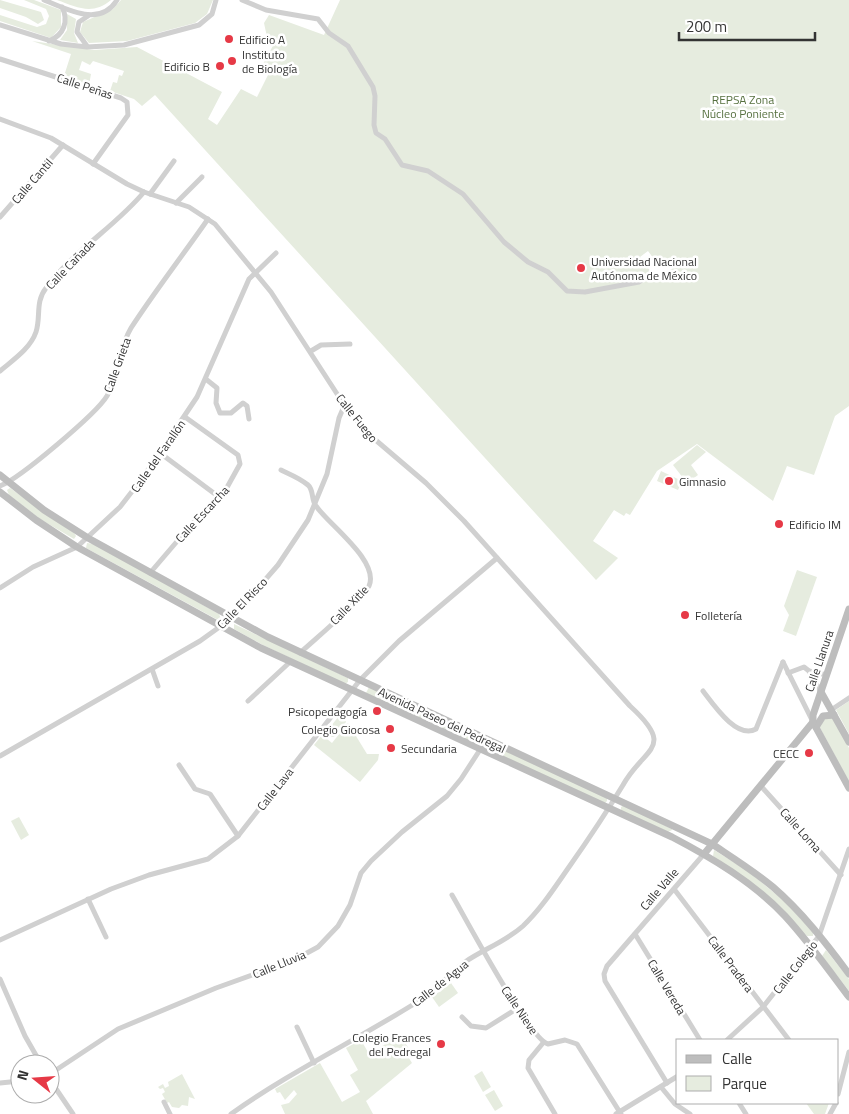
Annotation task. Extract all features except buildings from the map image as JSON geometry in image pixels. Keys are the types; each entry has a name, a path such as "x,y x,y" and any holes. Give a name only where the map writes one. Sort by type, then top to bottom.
{"main road":[{"name":"Avenida Paseo del Pedregal","path":"0,475 8,483 88,538 232,618 300,653 678,826 712,844 771,885 820,936 849,974"},
{"name":"Avenida Paseo del Pedregal","path":"0,492 36,520 78,547 290,662 672,837 704,854 763,896 784,915 812,947 849,997"},
{"name":"Calle Llanura","path":"815,724 813,715 849,609"},
{"path":"821,692 849,742"},
{"path":"833,713 823,716 815,724 849,788"},
{"name":"Calle Valle","path":"704,854 760,785 815,724"},
{"path":"672,837 678,826"}],"street":[{"path":"44,0 88,15"},
{"path":"87,47 77,32 79,22 88,15 106,11 117,0"},
{"path":"0,25 49,41 87,47 131,44 195,27 209,17 216,0"},
{"path":"242,0 262,9 307,16 322,23 328,32 348,46 372,87 375,96 374,125 376,133 385,139 402,166 428,171 463,194 504,242 528,262 548,272 567,291 585,292 639,282 649,275"},
{"path":"49,41 58,37 64,28 66,17 62,7"},
{"name":"Calle Peñas","path":"0,59 121,98 127,102 130,110 128,115 93,164"},
{"name":"Calle Fuego","path":"0,119 29,129 63,145 93,164 147,193 189,207 208,219 255,272 312,351 345,404 365,431 433,489 651,727 654,737 650,752 629,775 610,809"},
{"name":"Calle Cantil","path":"0,217 63,145"},
{"name":"Calle Cañada","path":"0,371 17,357 31,341 36,330 40,298 53,279 147,193 174,161"},
{"path":"176,203 202,177"},
{"name":"Calle Grieta","path":"0,486 8,483 95,411 107,396 130,330 208,219"},
{"name":"Calle del Farallón","path":"0,588 33,567 78,547 120,507 185,417 207,380 241,294 255,272 276,253"},
{"path":"312,351 321,346 350,344"},
{"path":"207,380 217,388 216,402 220,412 228,414 243,403 248,406 249,419"},
{"name":"Calle El Risco","path":"0,756 152,669 223,626 232,618 278,565 296,540 315,505 327,474 339,418 345,404"},
{"name":"Calle Escarcha","path":"150,573 191,524 229,485 241,460 238,455 185,417"},
{"path":"160,453 219,497"},
{"path":"280,470 307,484 311,489 315,505"},
{"name":"Calle Xitle","path":"300,653 365,591 371,576 369,568 342,532 315,505"},
{"name":"Calle Lava","path":"0,940 88,899 149,875 208,859 238,836 360,680 399,641 497,558"},
{"path":"248,701 290,662"},
{"path":"703,691 735,727 748,732 753,731 756,729 783,662 815,724"},
{"path":"788,673 804,667 810,671 826,675"},
{"path":"152,669 158,686"},
{"path":"810,671 821,692"},
{"path":"833,713 849,698"},
{"name":"Calle Lluvia","path":"60,1067 118,1029 216,988 294,960 318,947 338,926 350,905 361,873 370,861 402,832 447,796 487,739"},
{"path":"179,765 195,789 210,794 238,836"},
{"name":"Calle Loma","path":"760,785 841,875"},
{"name":"Calle de Agua","path":"231,1114 423,998 464,963 513,934 532,917 610,809"},
{"name":"Calle Colegio","path":"728,1039 764,1007 820,936 849,849"},
{"name":"Calle Valle","path":"667,1083 604,979 605,968 704,854"},
{"name":"Calle Pradera","path":"674,889 788,1039"},
{"name":"Calle Nieve","path":"452,896 485,951 495,974 543,1043 551,1045 568,1040 577,1044 619,1114"},
{"path":"88,899 106,937"},
{"name":"Calle Vereda","path":"635,934 699,1039"},
{"path":"0,979 25,1036 35,1054"},
{"path":"462,1018 471,1026 486,1028 518,1008"},
{"path":"297,1027 314,1063"},
{"path":"543,1043 529,1060 528,1068 555,1114"},
{"path":"839,1090 849,1052"},
{"path":"619,1114 676,1077"},
{"path":"661,1087 676,1104 690,1114"},
{"path":"60,1095 73,1114"},
{"path":"164,1102 170,1114"}],"green space":[{"path":"0,0 41,12 44,20 38,24 26,17 0,8"},
{"path":"24,0 34,0 61,10 61,27 51,38 0,21 0,15 37,27 46,24 49,16 46,9"},
{"path":"57,0 111,0 97,8 84,9"},
{"path":"121,0 213,0 207,14 195,23 127,41 89,43 80,32 83,22 113,9"},
{"name":"REPSA Zona Núcleo Poniente","path":"340,0 849,0 849,406 835,416 814,475 787,466 773,501 697,444 657,471 630,515 626,513 624,516 614,510 593,541 618,558 596,580 155,95 142,106 134,99 110,91 113,82 117,83 119,75 122,76 124,71 93,61 90,65 82,61 79,70 91,74 89,85 64,76 71,54 32,41 94,50 137,47 222,92 208,119 217,125 241,89 257,97 269,73 267,66 263,64 275,42 267,37 264,23 269,15 324,35","holes":["648,251 654,259 659,256 664,262 668,260 673,268 662,276 659,273 654,276 640,257"]},
{"path":"67,14 76,19 74,33 78,43 60,40 67,30"},
{"path":"697,445 706,452 691,465 698,475 687,483 673,465"},
{"name":"Gimnasio","path":"661,471 682,481 678,490 657,481"},
{"path":"10,488 74,533 76,536 74,539 40,519 9,495 7,490"},
{"path":"87,543 94,544 219,614 221,619 218,620 86,548"},
{"path":"797,570 817,577 796,636 783,631 789,615 784,606"},
{"path":"234,624 348,678 348,682 345,684 263,645 234,629"},
{"path":"369,687 478,738 479,742 476,744 366,693"},
{"path":"849,701 849,734 836,710"},
{"path":"339,716 344,717 346,722 334,737 330,737 327,731"},
{"path":"832,716 849,748 849,782 818,724"},
{"path":"348,723 367,754 379,754 378,760 360,782 314,745 322,735 332,743"},
{"path":"491,744 607,798 607,801 605,803 487,749"},
{"path":"624,805 672,830 668,832 621,811 621,807"},
{"path":"19,817 29,835 21,840 11,821"},
{"path":"714,850 748,871 784,901 813,932 813,936 807,936 713,856"},
{"path":"826,950 849,979 849,991 822,956"},
{"path":"451,983 458,993 439,1007 432,997"},
{"path":"400,1035 411,1052 407,1055 412,1063 366,1101 373,1114 285,1114 281,1105 289,1103 297,1094 294,1090 285,1100 280,1092 277,1093 275,1089 320,1063 342,1102 360,1092 350,1075 358,1070 346,1048 361,1040 369,1054"},
{"path":"482,1071 491,1087 483,1092 474,1076"},
{"path":"182,1074 195,1099 189,1097 188,1106 172,1107 169,1102 167,1103 162,1094 165,1092 163,1088 160,1089 158,1087 163,1084 165,1088 169,1086 168,1082"},
{"path":"494,1090 503,1106 495,1111 485,1095"},
{"path":"807,1104 829,1104 825,1114 814,1114"}],"place":[{"name":"Edificio A","path":"229,39"},
{"name":"Instituto de Biología","path":"232,61"},
{"name":"Edificio B","path":"220,66"},
{"name":"Universidad Nacional Autónoma de México","path":"581,268"},
{"name":"Gimnasio","path":"669,481"},
{"name":"Edificio IM","path":"779,524"},
{"name":"Folletería","path":"685,615"},
{"name":"Psicopedagogía","path":"377,711"},
{"name":"Colegio Giocosa","path":"390,729"},
{"name":"Secundaria","path":"391,748"},
{"name":"CECC","path":"809,753"},
{"name":"Colegio Frances del Pedregal","path":"441,1044"}]}
